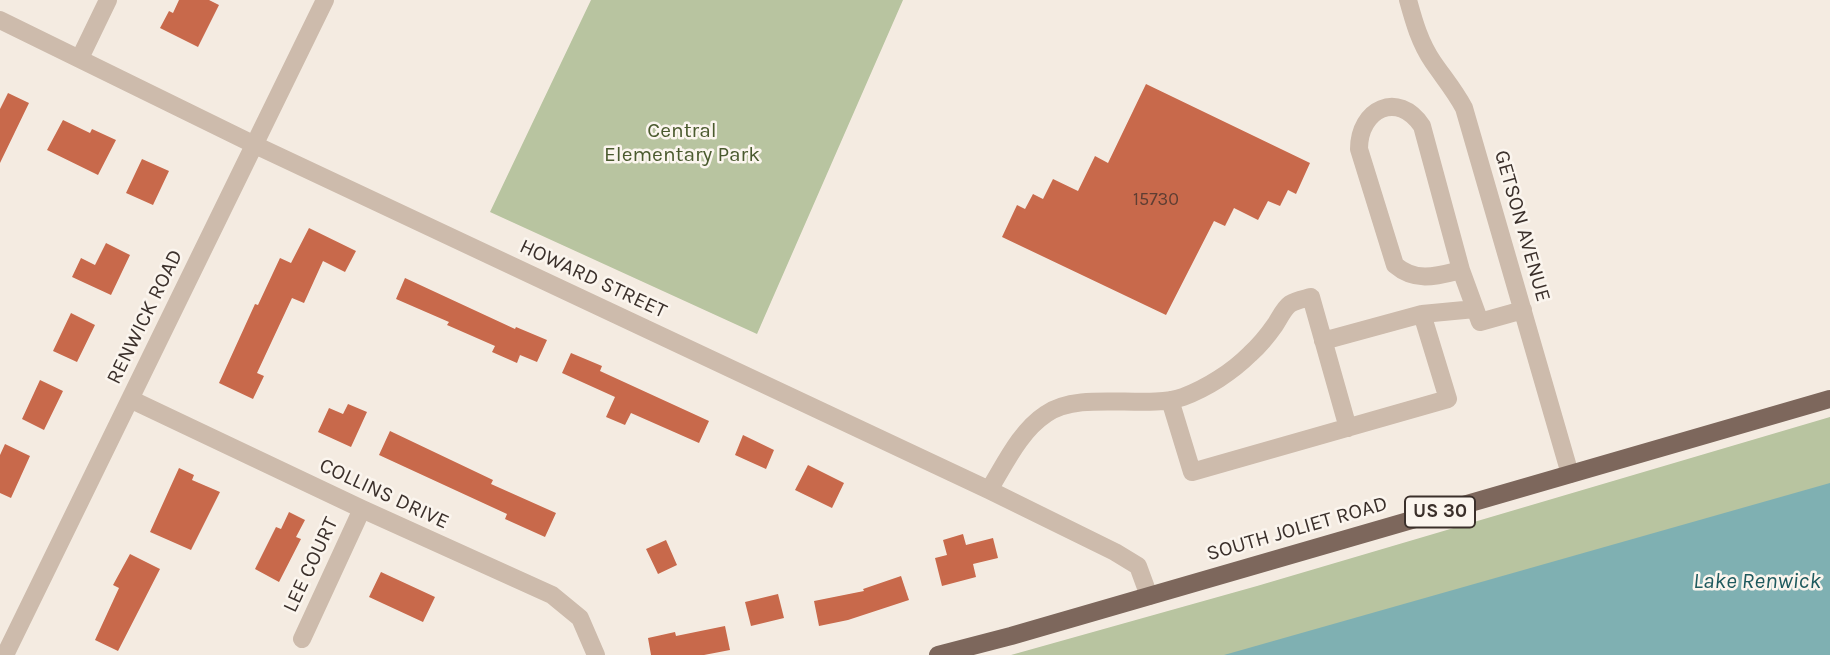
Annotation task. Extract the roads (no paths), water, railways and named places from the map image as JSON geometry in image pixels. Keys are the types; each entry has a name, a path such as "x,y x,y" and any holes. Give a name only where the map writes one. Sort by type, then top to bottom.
{"main road":[{"name":"SOUTH JOLIET ROAD","path":"938,655 1830,399"}],"street":[{"path":"80,58 108,0"},
{"name":"RENWICK ROAD","path":"5,655 325,0"},
{"name":"GETSON AVENUE","path":"1408,0 1418,34 1432,61 1452,86 1464,108 1570,474"},
{"name":"HOWARD STREET","path":"0,20 255,145 989,490 1115,552 1138,566 1149,596"},
{"path":"1461,270 1437,276 1416,277 1408,275 1395,265 1359,149 1359,137 1364,123 1381,108 1390,106 1409,112 1422,126 1461,270 1480,322 1523,310"},
{"path":"989,490 1029,427 1048,412 1065,406 1115,400 1170,400 1189,394 1218,379 1250,354 1273,328 1289,304 1311,297 1348,428"},
{"path":"1323,341 1422,314 1475,309"},
{"path":"1170,400 1192,472 1448,399 1422,314"},
{"name":"COLLINS DRIVE","path":"130,400 552,595 580,618 596,655"},
{"name":"LEE COURT","path":"302,639 362,509"}],"water":[{"name":"Lake Renwick","path":"1830,483 1830,655 1224,655"}],"park label":[{"name":"Central Elementary Park","path":"682,143"}]}
